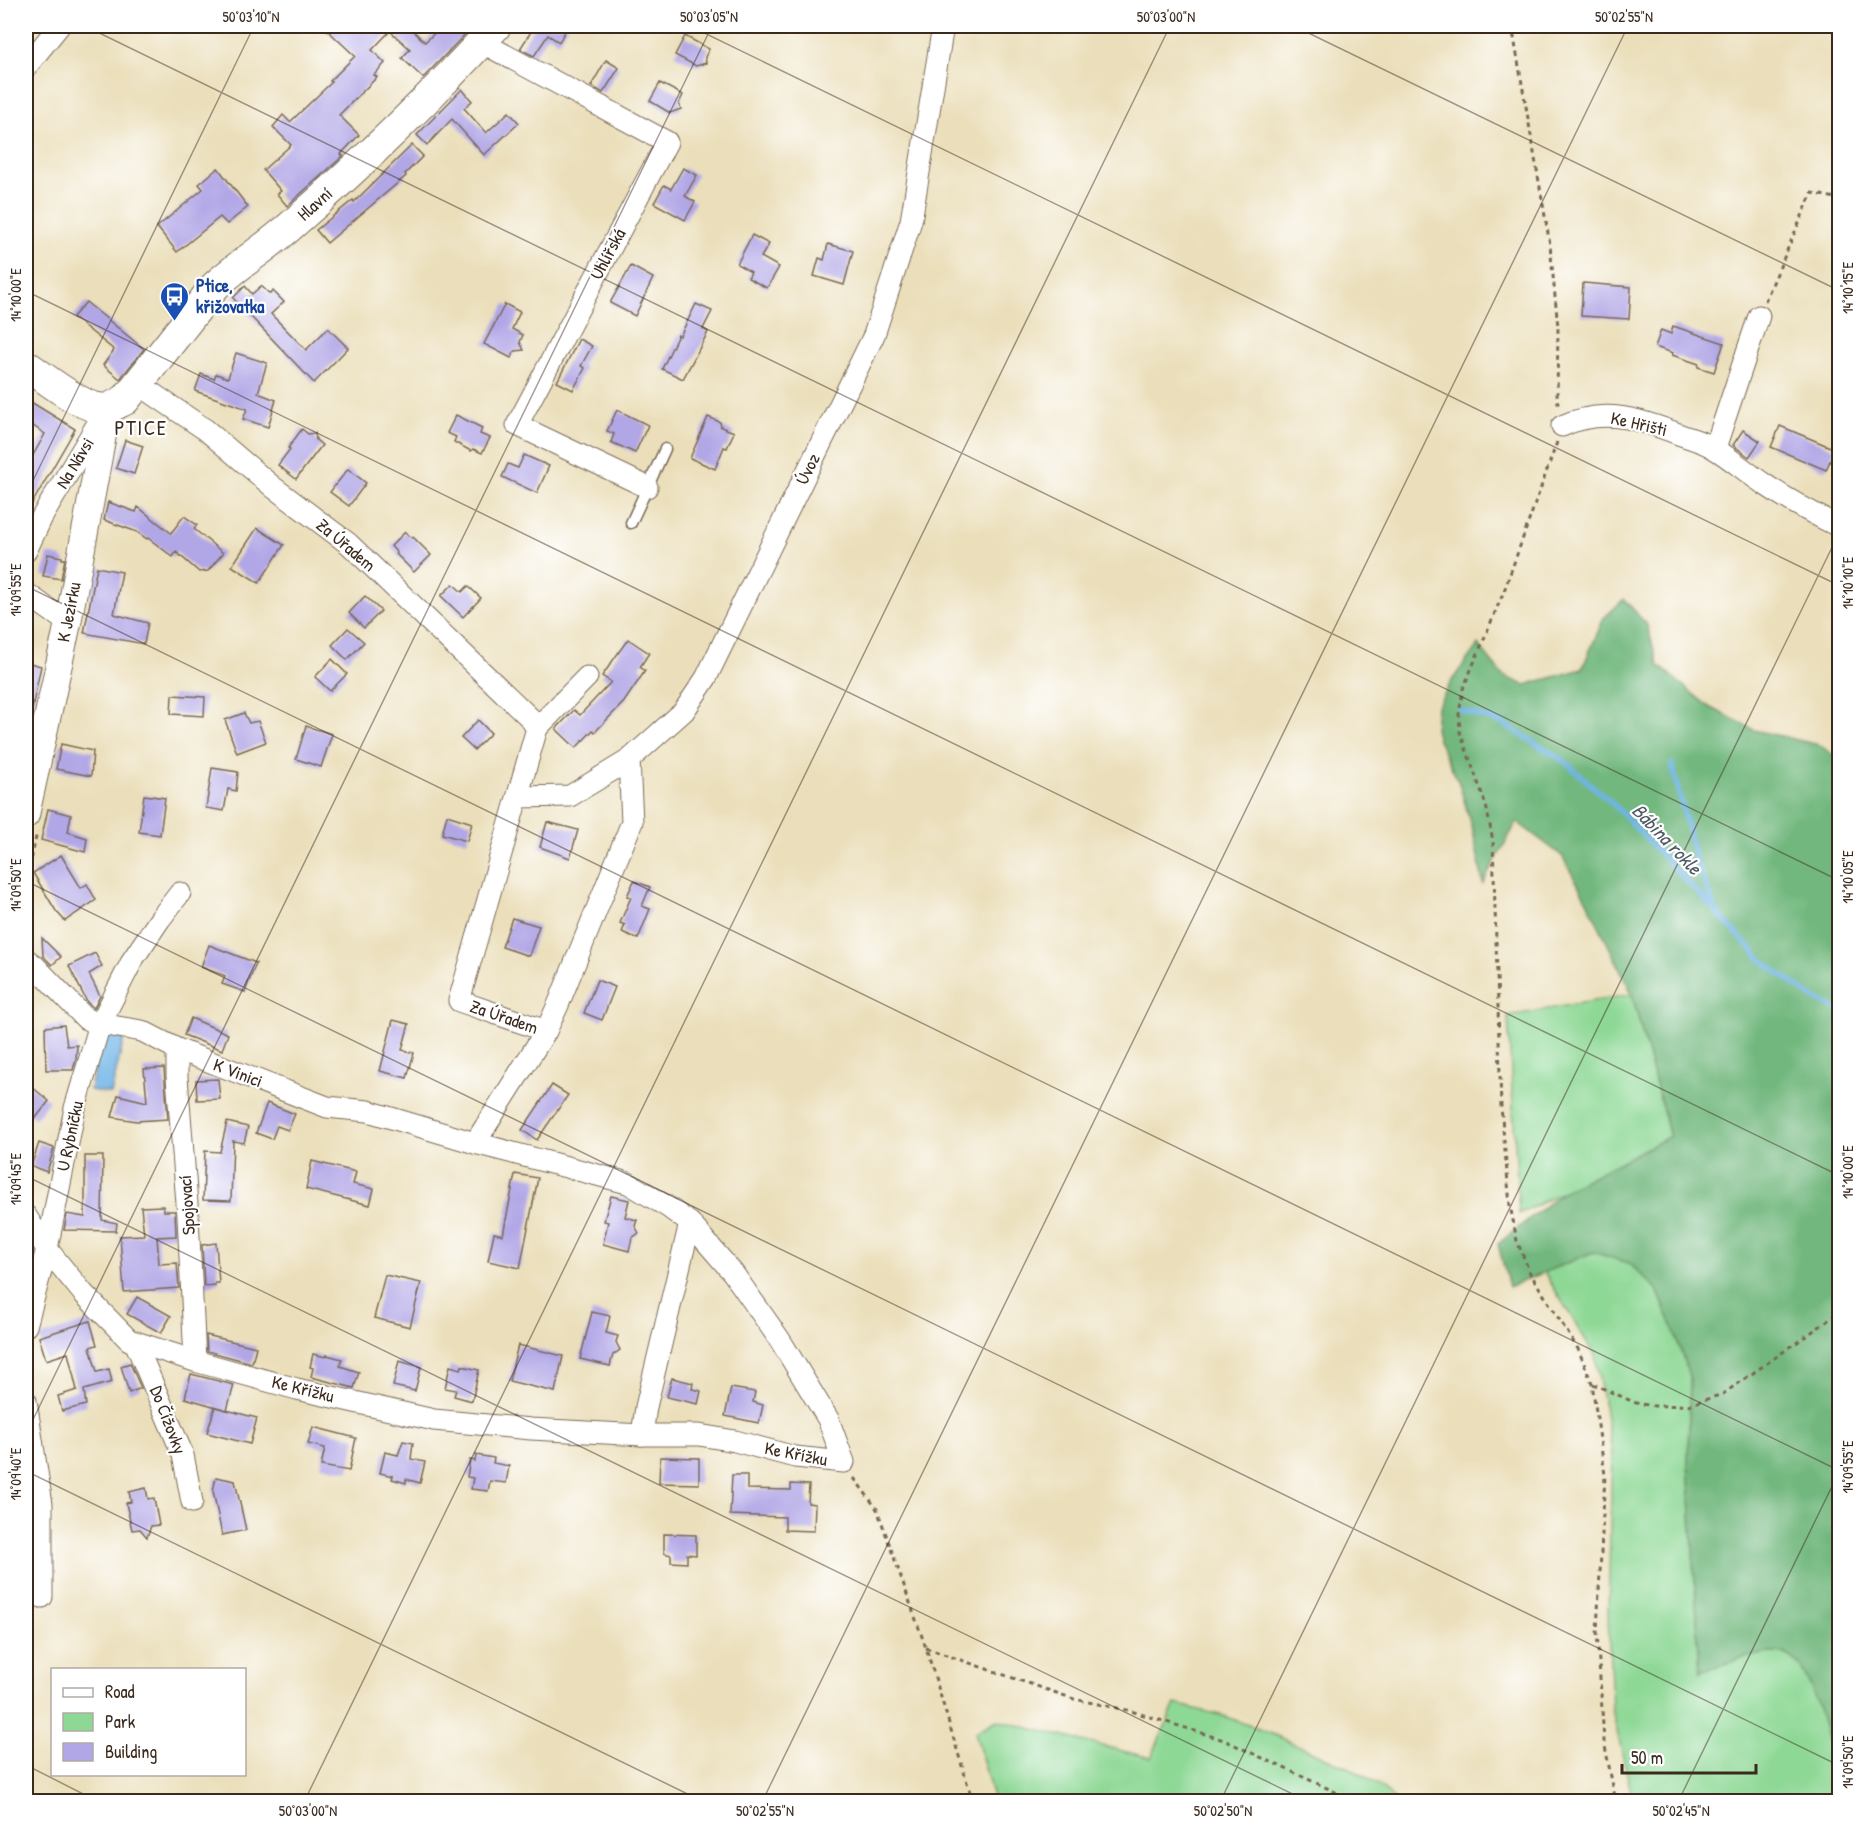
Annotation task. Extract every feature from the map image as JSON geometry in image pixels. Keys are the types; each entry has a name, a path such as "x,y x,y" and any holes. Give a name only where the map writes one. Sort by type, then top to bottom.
{"main road":[{"name":"Hlavní","path":"108,408 125,400 215,286 291,226 365,160 489,34"},
{"path":"26,365 84,404 96,408 108,408"}],"street":[{"path":"26,67 59,26"},
{"name":"Úvoz","path":"518,796 570,796 629,760 684,711 706,678 874,335 911,221 943,26"},
{"name":"Uhlířská","path":"489,34 667,142 518,425 647,487"},
{"path":"1714,448 1759,316"},
{"name":"Za Úřadem","path":"137,383 206,430 273,487 349,544 529,717 537,728"},
{"name":"Na Návsi","path":"26,551 42,517 108,408"},
{"name":"K Jezírku","path":"32,822 108,408"},
{"name":"Ke Hřišti","path":"1562,426 1577,419 1604,415 1654,424 1714,448 1762,483 1839,527"},
{"path":"26,593 68,622"},
{"name":"Za Úřadem","path":"546,1031 459,1002 537,728 587,676"},
{"name":"Za Úřadem","path":"475,1143 546,1031 632,822 629,760"},
{"name":"U Rybníčku","path":"26,1326 47,1249 75,1108 100,1024 134,959 180,893"},
{"name":"K Vinici","path":"26,959 86,1019 100,1024 142,1031 177,1049 327,1107 368,1111 475,1143"},
{"name":"Spojovací","path":"177,1049 195,1361"},
{"path":"475,1143 628,1183 690,1223 733,1273 780,1340 828,1419 843,1462"},
{"name":"Ke Křížku","path":"26,1216 47,1249 83,1293 129,1340 195,1361 297,1389 434,1420 531,1429 642,1435 699,1435 735,1441 795,1457 843,1462"},
{"path":"642,1435 646,1407 690,1223"},
{"name":"Do Čížovky","path":"135,1342 183,1455 192,1502"},
{"path":"26,1401 42,1504 42,1597"}],"lane":[{"path":"631,523 665,449"}],"path":[{"path":"1512,26 1550,245 1558,327 1557,399 1562,426 1504,591 1463,689 1459,714 1460,732 1486,805 1493,841 1501,1107 1510,1205 1515,1232 1530,1273 1578,1349 1592,1383 1605,1475 1597,1630 1604,1742 1616,1802"},
{"path":"1759,316 1812,193 1839,199"},
{"path":"26,885 32,822"},
{"path":"1592,1383 1636,1403 1654,1406 1688,1405 1723,1394 1826,1322 1839,1310"},
{"path":"843,1462 877,1509 926,1648 973,1802"},
{"path":"926,1648 1074,1699 1131,1711 1224,1740 1353,1802"}],"green space":[{"path":"1624,599 1647,625 1658,665 1708,706 1754,730 1819,745 1839,759 1839,1801 1834,1801 1834,1774 1819,1707 1804,1672 1795,1660 1785,1654 1766,1654 1742,1658 1700,1671 1688,1461 1690,1378 1657,1289 1629,1263 1593,1252 1509,1287 1498,1244 1564,1191 1670,1136 1632,994 1587,901 1562,856 1517,822 1483,883 1473,831 1459,783 1435,729 1437,707 1451,682 1478,645 1503,676 1525,685 1582,669 1604,618"},
{"path":"1632,994 1670,1137 1519,1214 1508,1016"},
{"path":"1593,1252 1629,1263 1657,1289 1690,1378 1688,1461 1700,1670 1764,1653 1785,1654 1795,1660 1812,1688 1824,1727 1834,1774 1834,1801 1633,1801 1612,1709 1608,1615 1612,1452 1595,1355 1544,1272"},
{"path":"1175,1704 1224,1716 1272,1734 1356,1771 1377,1784 1396,1801 994,1801 975,1732 997,1720 1151,1758"}],"water":[{"path":"103,1033 124,1038 111,1094 90,1090"}],"building":[{"path":"323,26 408,26 425,42 442,26 473,26 423,78 402,58 410,49 390,31 372,50 385,63 374,75 377,77 339,115 359,135 341,154 343,156 287,206 277,194 281,191 263,170 291,145 273,127 283,115 290,122 332,82 330,81 355,56"},
{"path":"531,26 568,26 559,42 548,35 534,56 520,49 534,27"},
{"path":"685,36 709,49 705,57 706,63 696,66 675,55"},
{"path":"606,60 619,68 603,93 591,86"},
{"path":"660,83 683,95 679,103 681,109 670,113 650,101"},
{"path":"462,89 472,101 464,108 486,133 509,112 519,123 484,155 452,119 427,145 417,135"},
{"path":"412,145 423,156 405,174 406,176 327,243 316,230 353,200 354,202"},
{"path":"218,168 248,207 227,224 220,217 177,252 157,227 203,189 199,184"},
{"path":"683,168 697,175 685,196 695,202 685,220 654,203 664,185 671,189"},
{"path":"752,235 769,244 761,257 779,267 767,288 748,278 751,272 737,264"},
{"path":"828,244 853,251 844,285 814,276 819,258 824,260"},
{"path":"631,266 653,278 635,316 610,303"},
{"path":"1583,283 1631,287 1629,319 1581,316"},
{"path":"245,286 252,294 261,286 270,294 273,291 284,302 271,314 306,350 328,328 348,348 314,383 233,298"},
{"path":"86,302 144,349 120,379 103,365 114,350 73,317"},
{"path":"505,304 520,312 512,329 523,335 520,342 524,350 515,351 511,358 484,344"},
{"path":"696,304 712,311 703,329 708,332 683,379 662,369"},
{"path":"1673,326 1724,343 1714,372 1655,347 1661,330 1671,334"},
{"path":"579,339 592,346 581,366 585,368 573,390 557,382"},
{"path":"236,353 267,363 258,393 276,400 268,427 243,419 247,409 195,391 201,374 214,379 216,374 228,378"},
{"path":"26,399 75,429 26,514 26,453 32,457 45,434 26,421"},
{"path":"617,410 648,425 635,453 611,442 614,434 607,431"},
{"path":"456,415 482,428 480,434 490,438 482,453 473,449 471,451 454,442 456,437 447,433"},
{"path":"708,417 720,422 721,427 734,432 727,448 724,447 715,469 690,458"},
{"path":"1780,426 1835,449 1826,470 1771,447"},
{"path":"302,429 308,434 315,433 316,440 322,445 296,479 278,465"},
{"path":"1743,430 1760,441 1749,457 1733,445"},
{"path":"125,440 143,446 134,474 116,468"},
{"path":"524,455 549,466 537,493 502,477 508,464 518,468"},
{"path":"348,469 366,483 349,506 330,492"},
{"path":"108,502 136,512 138,507 171,533 184,516 197,525 194,529 223,553 208,571 199,572 176,552 173,557 137,532 104,520"},
{"path":"257,528 284,545 259,583 232,566"},
{"path":"405,532 431,555 414,572 391,546"},
{"path":"48,554 65,559 61,579 43,576"},
{"path":"97,567 122,572 114,614 148,623 144,644 84,633"},
{"path":"453,584 462,592 468,586 481,598 463,617 441,596"},
{"path":"365,596 381,611 364,628 349,613"},
{"path":"348,628 364,642 347,660 332,645"},
{"path":"628,639 649,653 640,667 645,671 624,702 576,748 556,729 574,710 580,715 611,682 602,676"},
{"path":"332,659 347,674 330,691 315,677"},
{"path":"26,662 41,666 32,709 26,708"},
{"path":"172,695 205,697 204,716 171,714"},
{"path":"244,713 249,723 258,721 266,742 237,753 225,720"},
{"path":"478,720 491,733 474,750 461,738"},
{"path":"306,726 332,734 321,767 296,759"},
{"path":"61,744 93,751 91,776 56,769"},
{"path":"212,768 238,772 236,791 228,789 224,811 206,808"},
{"path":"144,795 165,798 160,835 139,832"},
{"path":"48,809 71,815 68,832 87,838 85,852 41,840"},
{"path":"447,815 472,823 467,841 442,834"},
{"path":"547,822 578,830 570,858 540,847"},
{"path":"61,855 81,888 87,884 96,900 65,921 56,911 33,873"},
{"path":"634,881 650,887 642,906 650,909 638,939 622,932 625,925 620,923 631,897 627,896"},
{"path":"512,918 539,926 529,956 502,947"},
{"path":"42,938 61,957 52,965 43,956"},
{"path":"209,945 256,963 245,992 222,984 225,976 201,967"},
{"path":"95,953 102,966 89,974 100,996 94,1008 87,1002 69,966"},
{"path":"597,980 615,987 602,1020 584,1013"},
{"path":"191,1018 228,1034 222,1050 184,1035"},
{"path":"393,1020 409,1024 402,1050 414,1053 407,1078 380,1071"},
{"path":"64,1025 67,1046 77,1045 73,1070 46,1070 45,1027"},
{"path":"164,1068 168,1119 136,1121 112,1117 118,1095 147,1102 144,1069"},
{"path":"218,1079 220,1099 197,1100 196,1080"},
{"path":"26,1082 49,1101 35,1119 26,1110"},
{"path":"552,1085 568,1095 537,1140 522,1130"},
{"path":"267,1103 295,1114 288,1130 277,1126 272,1139 256,1133"},
{"path":"227,1122 248,1127 244,1143 233,1141 231,1201 203,1200 205,1151 220,1152"},
{"path":"39,1143 54,1148 47,1172 31,1166"},
{"path":"85,1156 103,1156 102,1220 117,1223 116,1231 64,1230 67,1214 85,1217"},
{"path":"312,1161 356,1172 353,1184 374,1189 370,1205 306,1189"},
{"path":"515,1174 538,1178 520,1268 488,1261 494,1233 503,1235"},
{"path":"611,1196 629,1200 625,1217 637,1220 635,1226 639,1233 632,1238 629,1251 603,1244 608,1222 604,1221"},
{"path":"163,1206 164,1211 175,1211 176,1236 157,1237 159,1264 177,1263 179,1288 124,1292 120,1236 144,1235 141,1207"},
{"path":"216,1243 219,1283 204,1286 202,1245"},
{"path":"385,1275 421,1283 410,1327 374,1318"},
{"path":"137,1297 171,1316 161,1333 127,1314"},
{"path":"592,1312 610,1316 606,1333 618,1336 616,1342 620,1350 613,1355 610,1366 580,1359"},
{"path":"90,1321 97,1345 90,1347 97,1372 109,1369 112,1382 84,1390 86,1405 62,1411 58,1396 77,1390 68,1353 46,1360 39,1337"},
{"path":"206,1335 256,1347 252,1363 207,1351"},
{"path":"518,1345 563,1356 555,1392 509,1381"},
{"path":"313,1354 342,1359 340,1366 359,1372 354,1388 311,1377 313,1368 310,1367"},
{"path":"399,1361 421,1367 415,1391 393,1386"},
{"path":"130,1363 141,1388 129,1393 121,1366"},
{"path":"450,1366 479,1370 472,1401 454,1396 456,1390 445,1388"},
{"path":"191,1374 234,1385 227,1410 185,1398"},
{"path":"672,1378 693,1383 692,1389 701,1391 698,1404 667,1397"},
{"path":"731,1388 755,1392 753,1402 763,1405 759,1423 725,1416"},
{"path":"215,1407 257,1418 250,1444 207,1433"},
{"path":"313,1427 356,1438 349,1471 321,1466 325,1448 308,1444"},
{"path":"403,1441 413,1443 411,1459 425,1462 420,1483 406,1479 406,1483 392,1479 393,1476 380,1473 385,1452 398,1455"},
{"path":"476,1455 494,1458 493,1463 509,1466 506,1483 490,1481 488,1491 471,1489 473,1478 467,1477 470,1460 475,1461"},
{"path":"660,1457 699,1458 699,1484 659,1483"},
{"path":"732,1475 747,1475 747,1489 791,1490 791,1484 809,1485 808,1503 815,1504 814,1531 785,1530 785,1517 730,1515"},
{"path":"216,1477 235,1481 246,1530 222,1535 213,1491"},
{"path":"146,1488 148,1499 154,1498 159,1525 151,1526 147,1537 140,1529 132,1530 126,1503 131,1502 129,1492"},
{"path":"664,1534 696,1535 696,1555 687,1554 687,1563 671,1562 671,1555 664,1553"}],"waterway":[{"name":"Bábina rokle","path":"1460,710 1502,723 1563,760 1613,804 1765,963 1812,997 1840,1011"},
{"path":"1672,764 1695,859 1715,909"}],"place":[{"name":"Ptice, křižovatka","path":"175,322"}],"district":[{"name":"PTICE","path":"141,428"}]}
